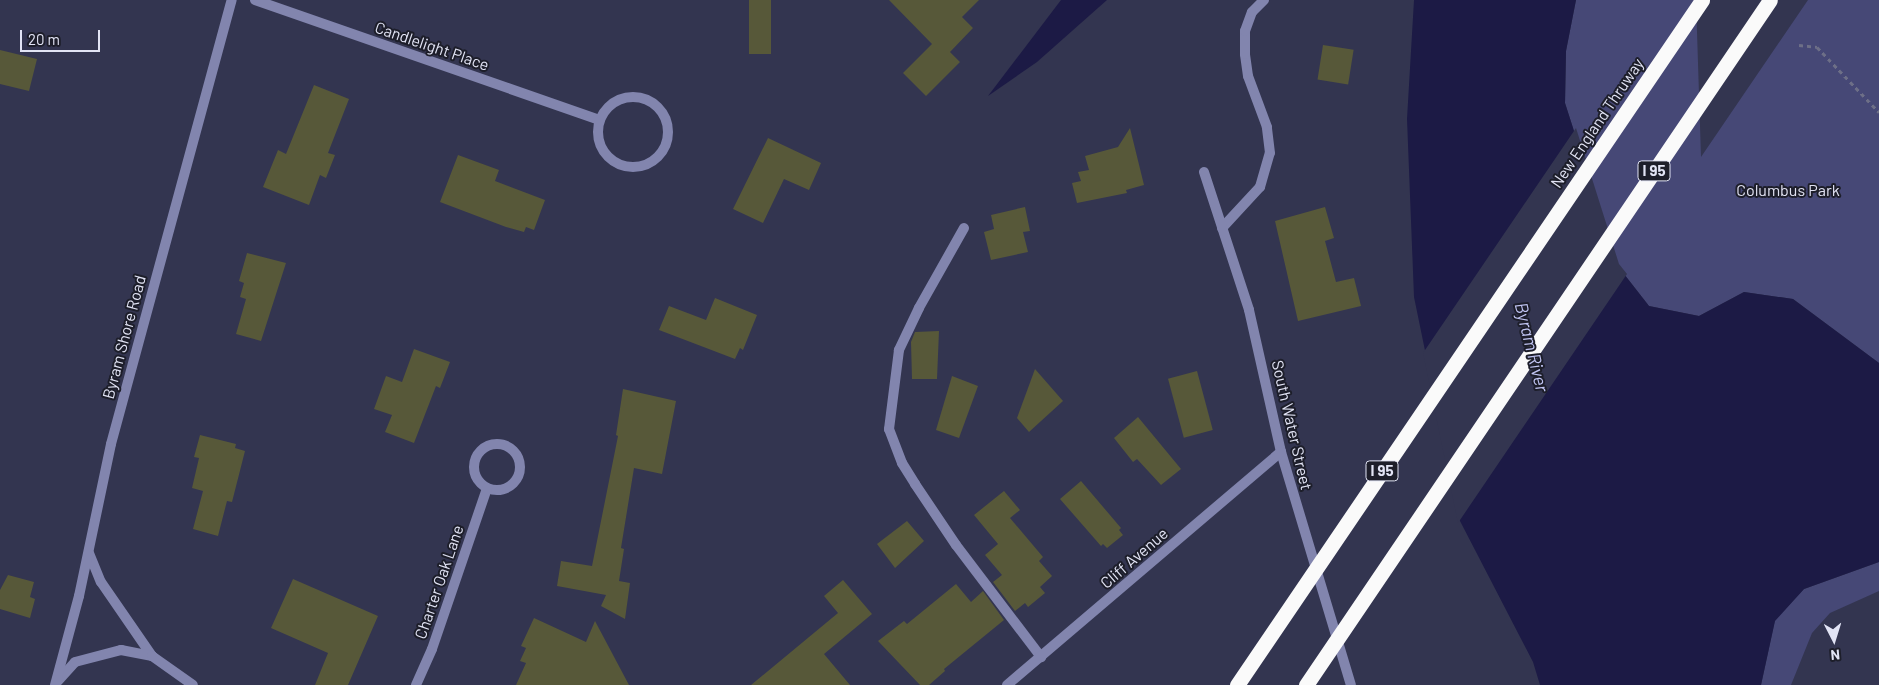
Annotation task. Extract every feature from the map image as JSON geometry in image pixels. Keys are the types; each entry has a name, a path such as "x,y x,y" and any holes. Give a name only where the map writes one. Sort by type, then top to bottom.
{"highway":[{"name":"New England Thruway","path":"1240,681 1702,0"},
{"name":"I 95","path":"1306,685 1770,0"}],"street":[{"name":"Byram Shore Road","path":"55,684 89,553 111,444 232,0"},
{"name":"Candlelight Place","path":"255,0 599,120"},
{"path":"1222,228 1260,187 1270,153 1267,127 1248,76 1245,54 1245,31 1252,12 1264,0"},
{"path":"636,97 652,102 663,113 668,127 668,142 659,156 646,166 631,168 617,164 603,152 597,137 599,120 606,108 620,99 636,97"},
{"name":"South Water Street","path":"1204,172 1259,347 1281,452 1351,685"},
{"path":"964,228 919,308 899,350 889,429 902,463 915,484 956,545 1041,657"},
{"path":"486,446 507,446 519,459 519,475 515,482 502,490 487,488 475,474 476,457 486,446"},
{"name":"Cliff Avenue","path":"1007,685 1281,452"},
{"name":"Charter Oak Lane","path":"416,685 432,650 487,488"},
{"path":"89,553 101,582 152,656 193,685"},
{"path":"55,684 75,662 95,655 122,650 152,656"}],"path":[{"path":"1799,45 1817,47 1879,112"}],"green space":[{"name":"Columbus Park","path":"1576,0 1696,0 1701,157 1808,0 1879,0 1879,363 1793,299 1744,292 1699,316 1649,306 1617,265 1565,103 1566,51"},
{"path":"1879,562 1879,591 1830,613 1812,633 1791,685 1761,685 1775,620 1804,589"}],"water":[{"path":"1061,0 1107,0 1037,62 988,96"},
{"name":"Byram River","path":"1414,0 1576,0 1566,51 1565,103 1617,265 1649,306 1699,316 1744,292 1793,299 1879,363 1879,562 1804,589 1775,621 1761,685 1540,685 1533,662 1460,521 1414,297 1407,119"}],"pier":[{"path":"1576,128 1619,264 1627,274 1458,523 1423,353"}],"building":[{"path":"749,0 771,0 771,54 749,54"},
{"path":"889,0 979,0 962,17 973,28 950,52 960,62 926,96 903,73 932,44"},
{"path":"1323,45 1354,50 1348,84 1318,80"},
{"path":"0,50 37,59 29,91 0,84"},
{"path":"314,85 349,99 328,153 335,155 326,178 320,175 309,205 263,187 278,150 286,154"},
{"path":"1130,128 1144,185 1126,190 1127,193 1077,203 1072,183 1081,181 1078,172 1089,170 1085,156 1118,147"},
{"path":"768,138 821,163 809,190 784,179 763,223 733,209"},
{"path":"458,155 499,170 495,181 545,200 534,230 526,227 524,232 506,227 440,202"},
{"path":"1025,207 1030,231 1023,232 1028,252 991,260 984,232 994,229 991,215"},
{"path":"1325,207 1334,238 1325,241 1336,282 1354,278 1361,306 1298,321 1275,221"},
{"path":"247,253 286,263 261,341 236,334 246,299 240,297 244,283 239,281"},
{"path":"715,298 757,315 743,350 740,348 735,359 659,330 669,306 706,320"},
{"path":"939,331 937,379 912,379 911,342 915,332"},
{"path":"414,349 450,362 440,388 436,386 414,443 385,432 392,415 374,409 386,376 402,382"},
{"path":"1035,369 1063,401 1029,432 1017,418"},
{"path":"1197,371 1213,430 1184,438 1168,379"},
{"path":"952,376 978,386 959,438 936,430"},
{"path":"623,389 676,401 662,474 634,468 621,548 624,549 619,581 630,583 625,619 601,606 606,595 557,586 561,561 592,566 618,436 616,435"},
{"path":"1138,417 1181,469 1161,485 1137,459 1133,462 1114,438"},
{"path":"200,435 236,444 235,448 245,451 232,502 227,501 218,536 193,529 203,491 192,488 199,458 194,457"},
{"path":"1081,481 1121,528 1119,530 1123,535 1107,548 1103,544 1101,546 1060,499"},
{"path":"1004,491 1020,510 1010,518 1043,557 1039,561 1052,576 1040,587 1045,593 1028,607 1025,603 1015,611 993,582 1002,575 985,555 998,544 974,515"},
{"path":"907,521 924,541 895,568 877,544"},
{"path":"8,575 34,582 30,597 35,599 30,618 0,609 0,590"},
{"path":"293,579 378,616 348,685 315,685 328,653 271,628"},
{"path":"843,580 872,614 824,654 850,685 751,685 838,613 824,596"},
{"path":"956,584 971,602 983,591 1004,620 944,669 945,671 929,685 920,685 878,641 904,621 907,624"},
{"path":"534,618 586,642 595,621 629,685 516,685 526,663 520,661 526,648 521,646"}]}
